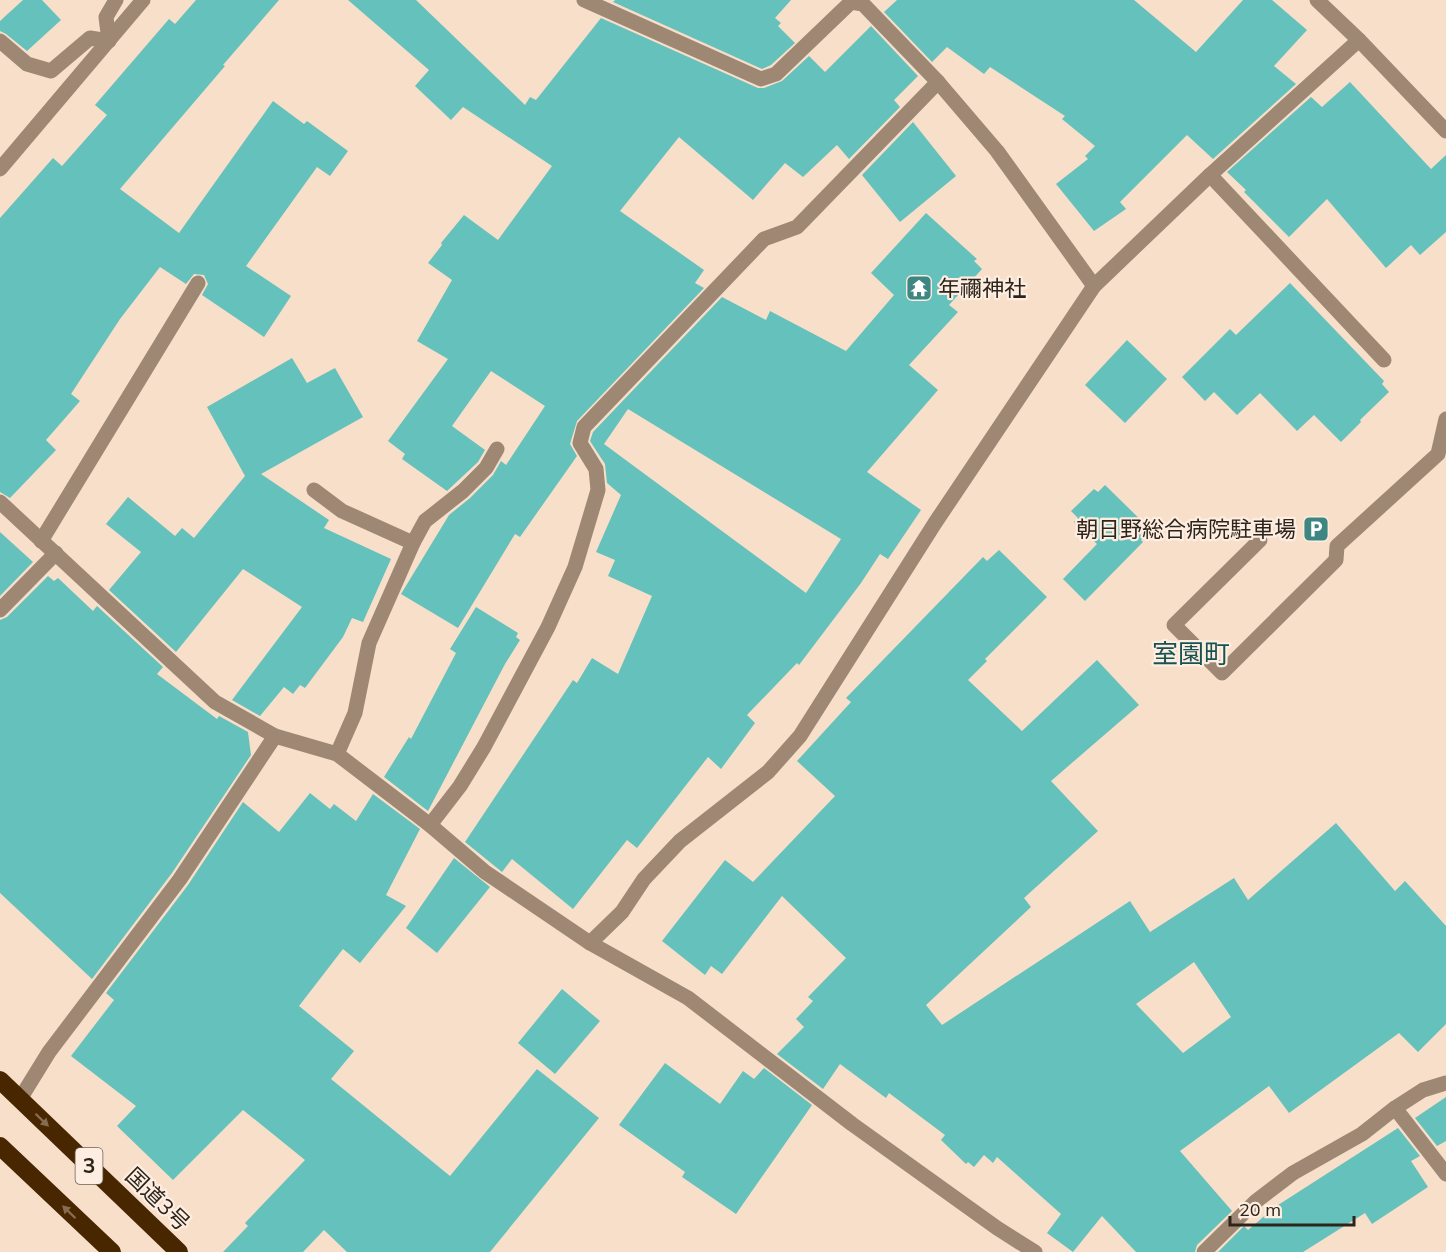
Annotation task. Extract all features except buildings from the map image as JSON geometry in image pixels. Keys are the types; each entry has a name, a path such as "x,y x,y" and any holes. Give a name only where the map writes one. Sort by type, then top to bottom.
{"highway":[{"name":"国道3号","path":"0,1080 179,1252"},
{"name":"3","path":"0,1146 112,1252"}],"street":[{"path":"109,41 106,17 116,0"},
{"path":"0,169 143,0"},
{"path":"584,0 761,79 776,74 850,1 863,4 938,82 997,151 1094,286"},
{"path":"1317,0 1359,40 1446,131"},
{"path":"0,41 27,64 51,71 90,38 109,41"},
{"path":"590,943 622,912 644,879 680,842 768,772 800,736 935,523 1094,286 1210,175 1359,40"},
{"path":"430,825 460,786 484,747 549,627 575,567 598,490 596,469 580,443 584,427 764,238 797,227 938,82"},
{"path":"1210,175 1384,360"},
{"path":"41,541 198,283"},
{"path":"1260,540 1174,625 1222,673 1336,560 1337,546 1438,454 1446,419"},
{"path":"337,754 355,713 369,643 413,543 425,521 486,468 497,449"},
{"path":"314,490 342,512 413,543"},
{"path":"0,502 215,702 275,736 337,754 430,825 485,872 590,943 688,998 852,1124 997,1228 1035,1252"},
{"path":"0,610 56,553"},
{"path":"20,1099 49,1052 180,879 275,736"},
{"path":"1204,1252 1255,1202 1293,1173 1362,1134 1423,1090 1446,1083"},
{"path":"1395,1108 1446,1174"}],"place":[{"name":"年禰神社","path":"919,288"},
{"name":"朝日野総合病院駐車場","path":"1316,529"}],"district":[{"name":"室園町","path":"1191,654"}]}
